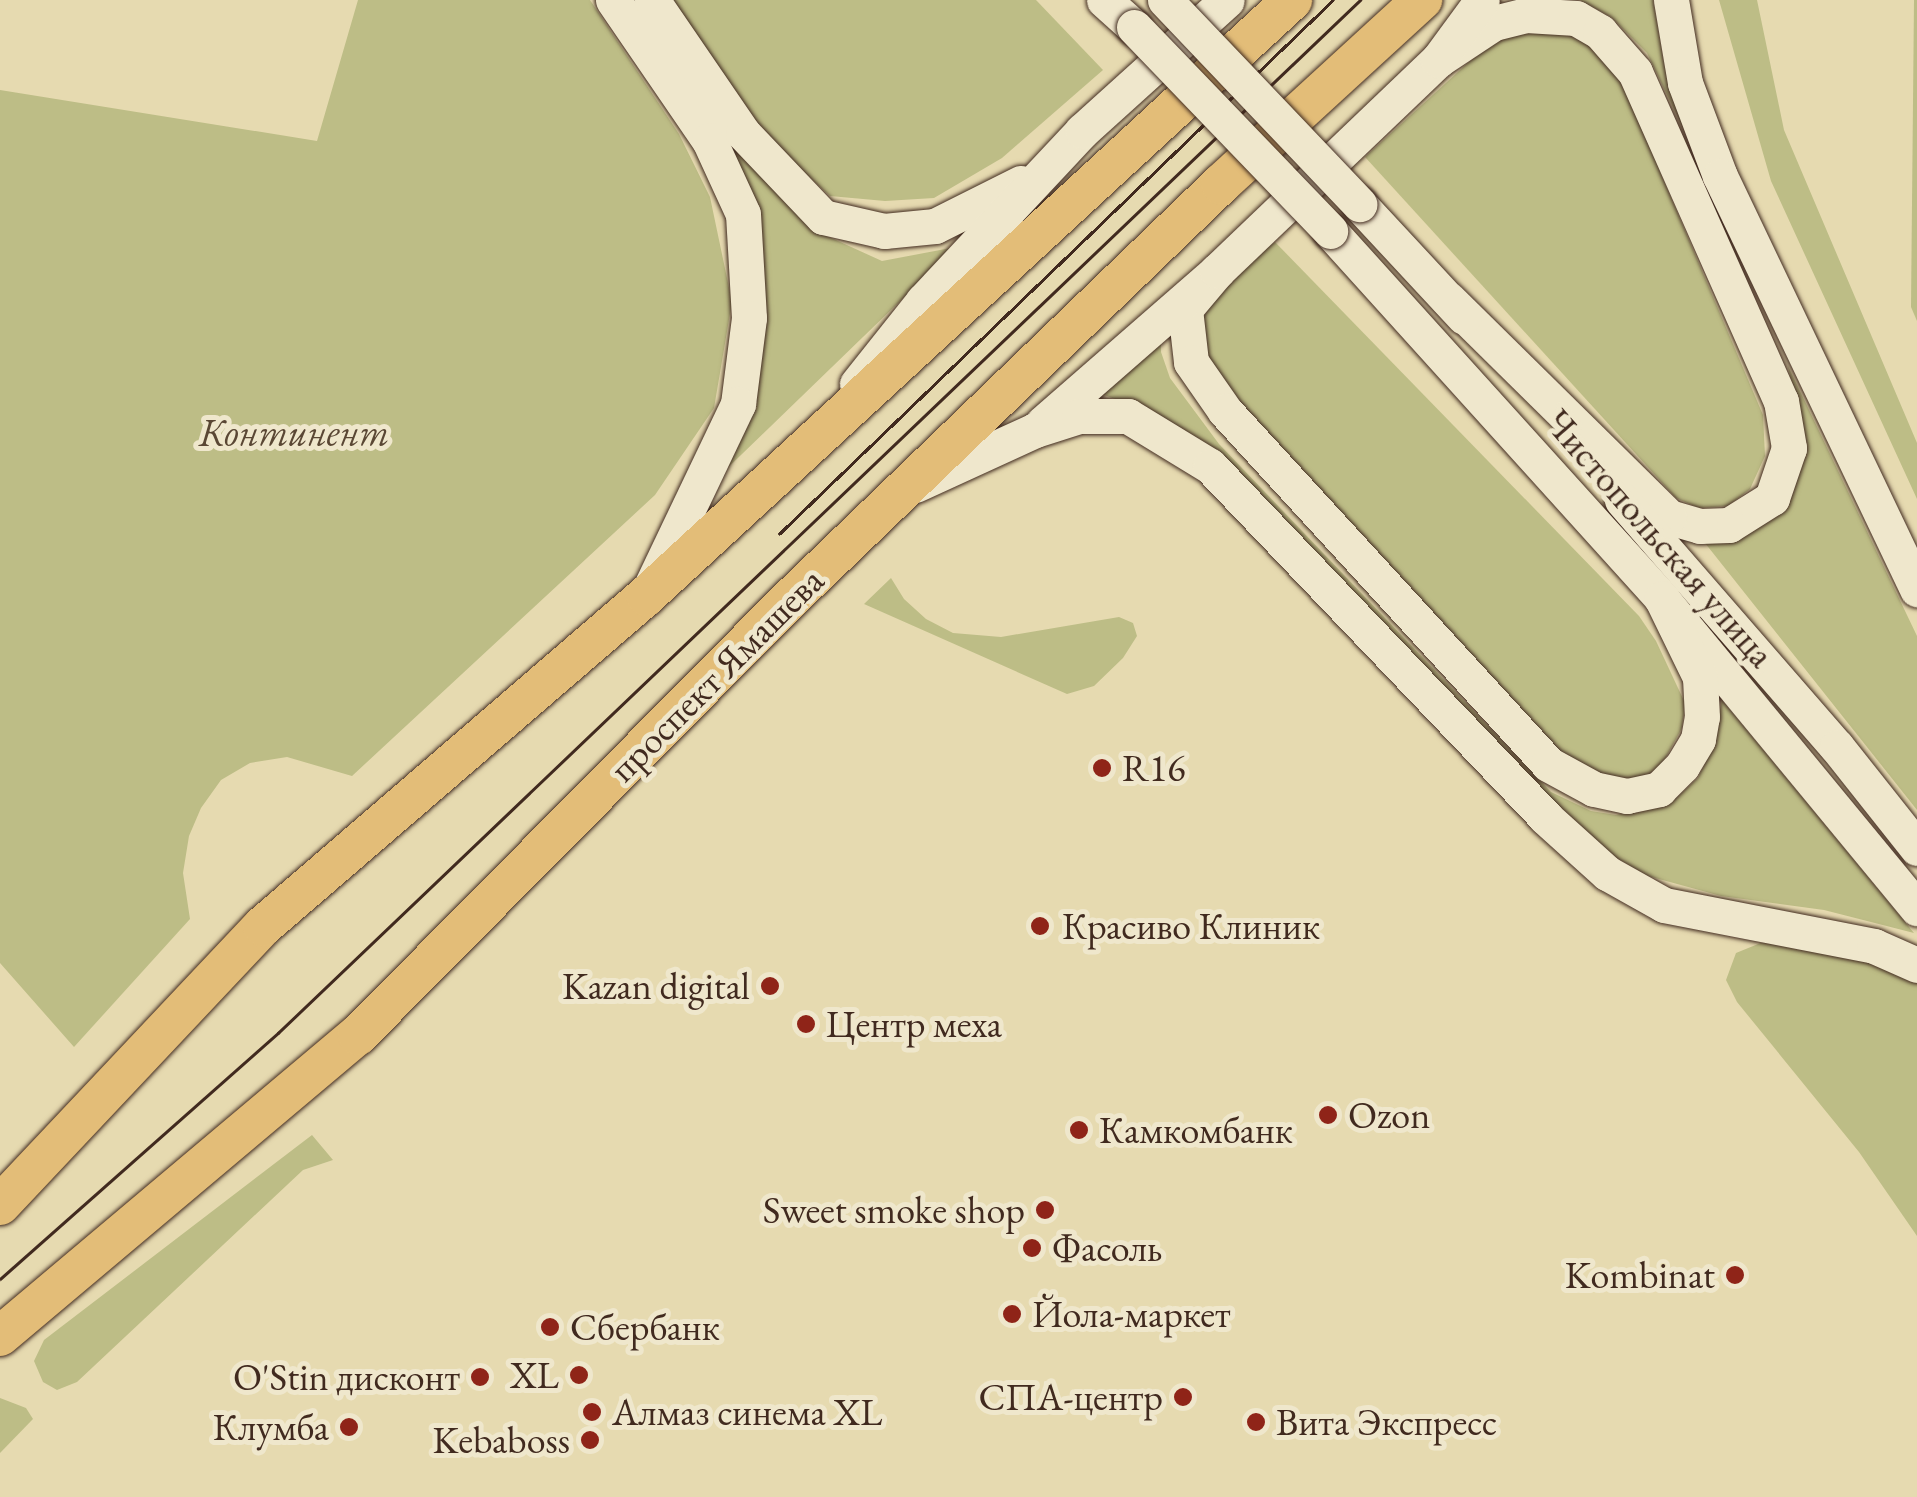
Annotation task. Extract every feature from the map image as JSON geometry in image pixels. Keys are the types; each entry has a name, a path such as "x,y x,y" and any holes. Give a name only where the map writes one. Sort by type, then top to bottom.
{"main road":[{"path":"613,0 709,140 743,214 749,318 738,404 646,596"},
{"path":"652,0 743,133 823,217 884,232 936,226 1044,172"},
{"name":"Чистопольская улица","path":"1104,0 1330,231 1662,599 1917,908"},
{"name":"Чистопольская улица","path":"1164,0 1449,300 1837,747 1917,848"},
{"path":"798,459 922,301 1082,131 1227,0"},
{"path":"0,1205 263,926 646,596 1292,0"},
{"name":"проспект Ямашева","path":"0,1336 358,1034 716,671 1221,184 1422,0"},
{"path":"1035,430 1217,271 1438,60 1482,0"},
{"path":"1671,0 1686,83 1720,176 1917,589"},
{"path":"1438,60 1494,23 1526,14 1576,18 1600,32 1635,72 1781,400 1789,448 1772,498 1729,524 1700,526 1669,517 1449,300"},
{"path":"1217,271 1185,309 1191,362 1224,411 1548,764 1594,789 1626,796 1659,789 1682,766 1698,739 1702,717 1700,677 1662,599"},
{"path":"906,490 1035,430 1079,416 1128,416 1210,466 1545,816 1608,873 1664,905 1874,946 1917,965"}],"green space":[{"name":"Континент","path":"358,0 590,0 679,134 710,197 732,302 714,408 655,495 352,776 287,757 250,763 221,780 201,808 189,836 183,873 190,919 74,1047 0,963 0,90 317,141"},
{"path":"626,0 641,0 816,231 882,261 956,247 711,484 756,396 764,336 763,269"},
{"path":"670,0 1036,0 1103,70 1002,158 934,198 885,201 830,196 781,151 741,103"},
{"path":"1580,0 1653,0 1664,64 1684,130 1647,53 1611,17"},
{"path":"1719,0 1757,0 1784,130 1917,443 1917,499 1771,181"},
{"path":"1917,0 1917,321 1911,307"},
{"path":"1519,31 1584,37 1620,77 1763,415 1765,456 1750,489 1728,506 1699,508 1676,498 1365,157 1494,39"},
{"path":"1275,242 1639,616 1656,641 1685,703 1682,728 1661,766 1644,778 1606,780 1554,757 1208,366 1199,330 1207,310 1256,256"},
{"path":"1161,330 1161,352 1170,378 1219,444 1551,792 1591,811 1616,815 1674,800 1698,778 1713,745 1722,700 1914,933 1824,910 1721,896 1648,876 1601,849 1545,798 1216,451 1156,414 1096,392"},
{"path":"1788,366 1917,636 1917,810 1705,543 1788,498 1797,480 1796,406"},
{"path":"891,578 904,599 926,619 953,633 1001,637 1119,617 1133,623 1137,636 1123,658 1094,686 1067,694 864,604"},
{"path":"1763,942 1874,961 1917,977 1917,1236 1859,1152 1737,1002 1726,980 1736,953"},
{"path":"312,1135 333,1160 303,1170 77,1382 57,1390 43,1382 34,1361 44,1340"},
{"path":"0,1398 26,1408 33,1419 0,1453"}],"tram line":[{"path":"779,534 1333,0"},
{"path":"0,1279 278,1033 1360,0"}],"place":[{"name":"R16","path":"1102,768"},
{"name":"Красиво Клиник","path":"1040,926"},
{"name":"Kazan digital","path":"770,986"},
{"name":"Центр меха","path":"806,1024"},
{"name":"Ozon","path":"1328,1115"},
{"name":"Камкомбанк","path":"1079,1130"},
{"name":"Sweet smoke shop","path":"1045,1210"},
{"name":"Фасоль","path":"1032,1248"},
{"name":"Kombinat","path":"1735,1275"},
{"name":"Йола-маркет","path":"1012,1314"},
{"name":"Сбербанк","path":"550,1327"},
{"name":"XL","path":"579,1375"},
{"name":"O'Stin дисконт","path":"480,1377"},
{"name":"СПА-центр","path":"1183,1397"},
{"name":"Алмаз синема XL","path":"592,1412"},
{"name":"Вита Экспресс","path":"1256,1422"},
{"name":"Клумба","path":"349,1427"},
{"name":"Kebaboss","path":"590,1440"}]}
